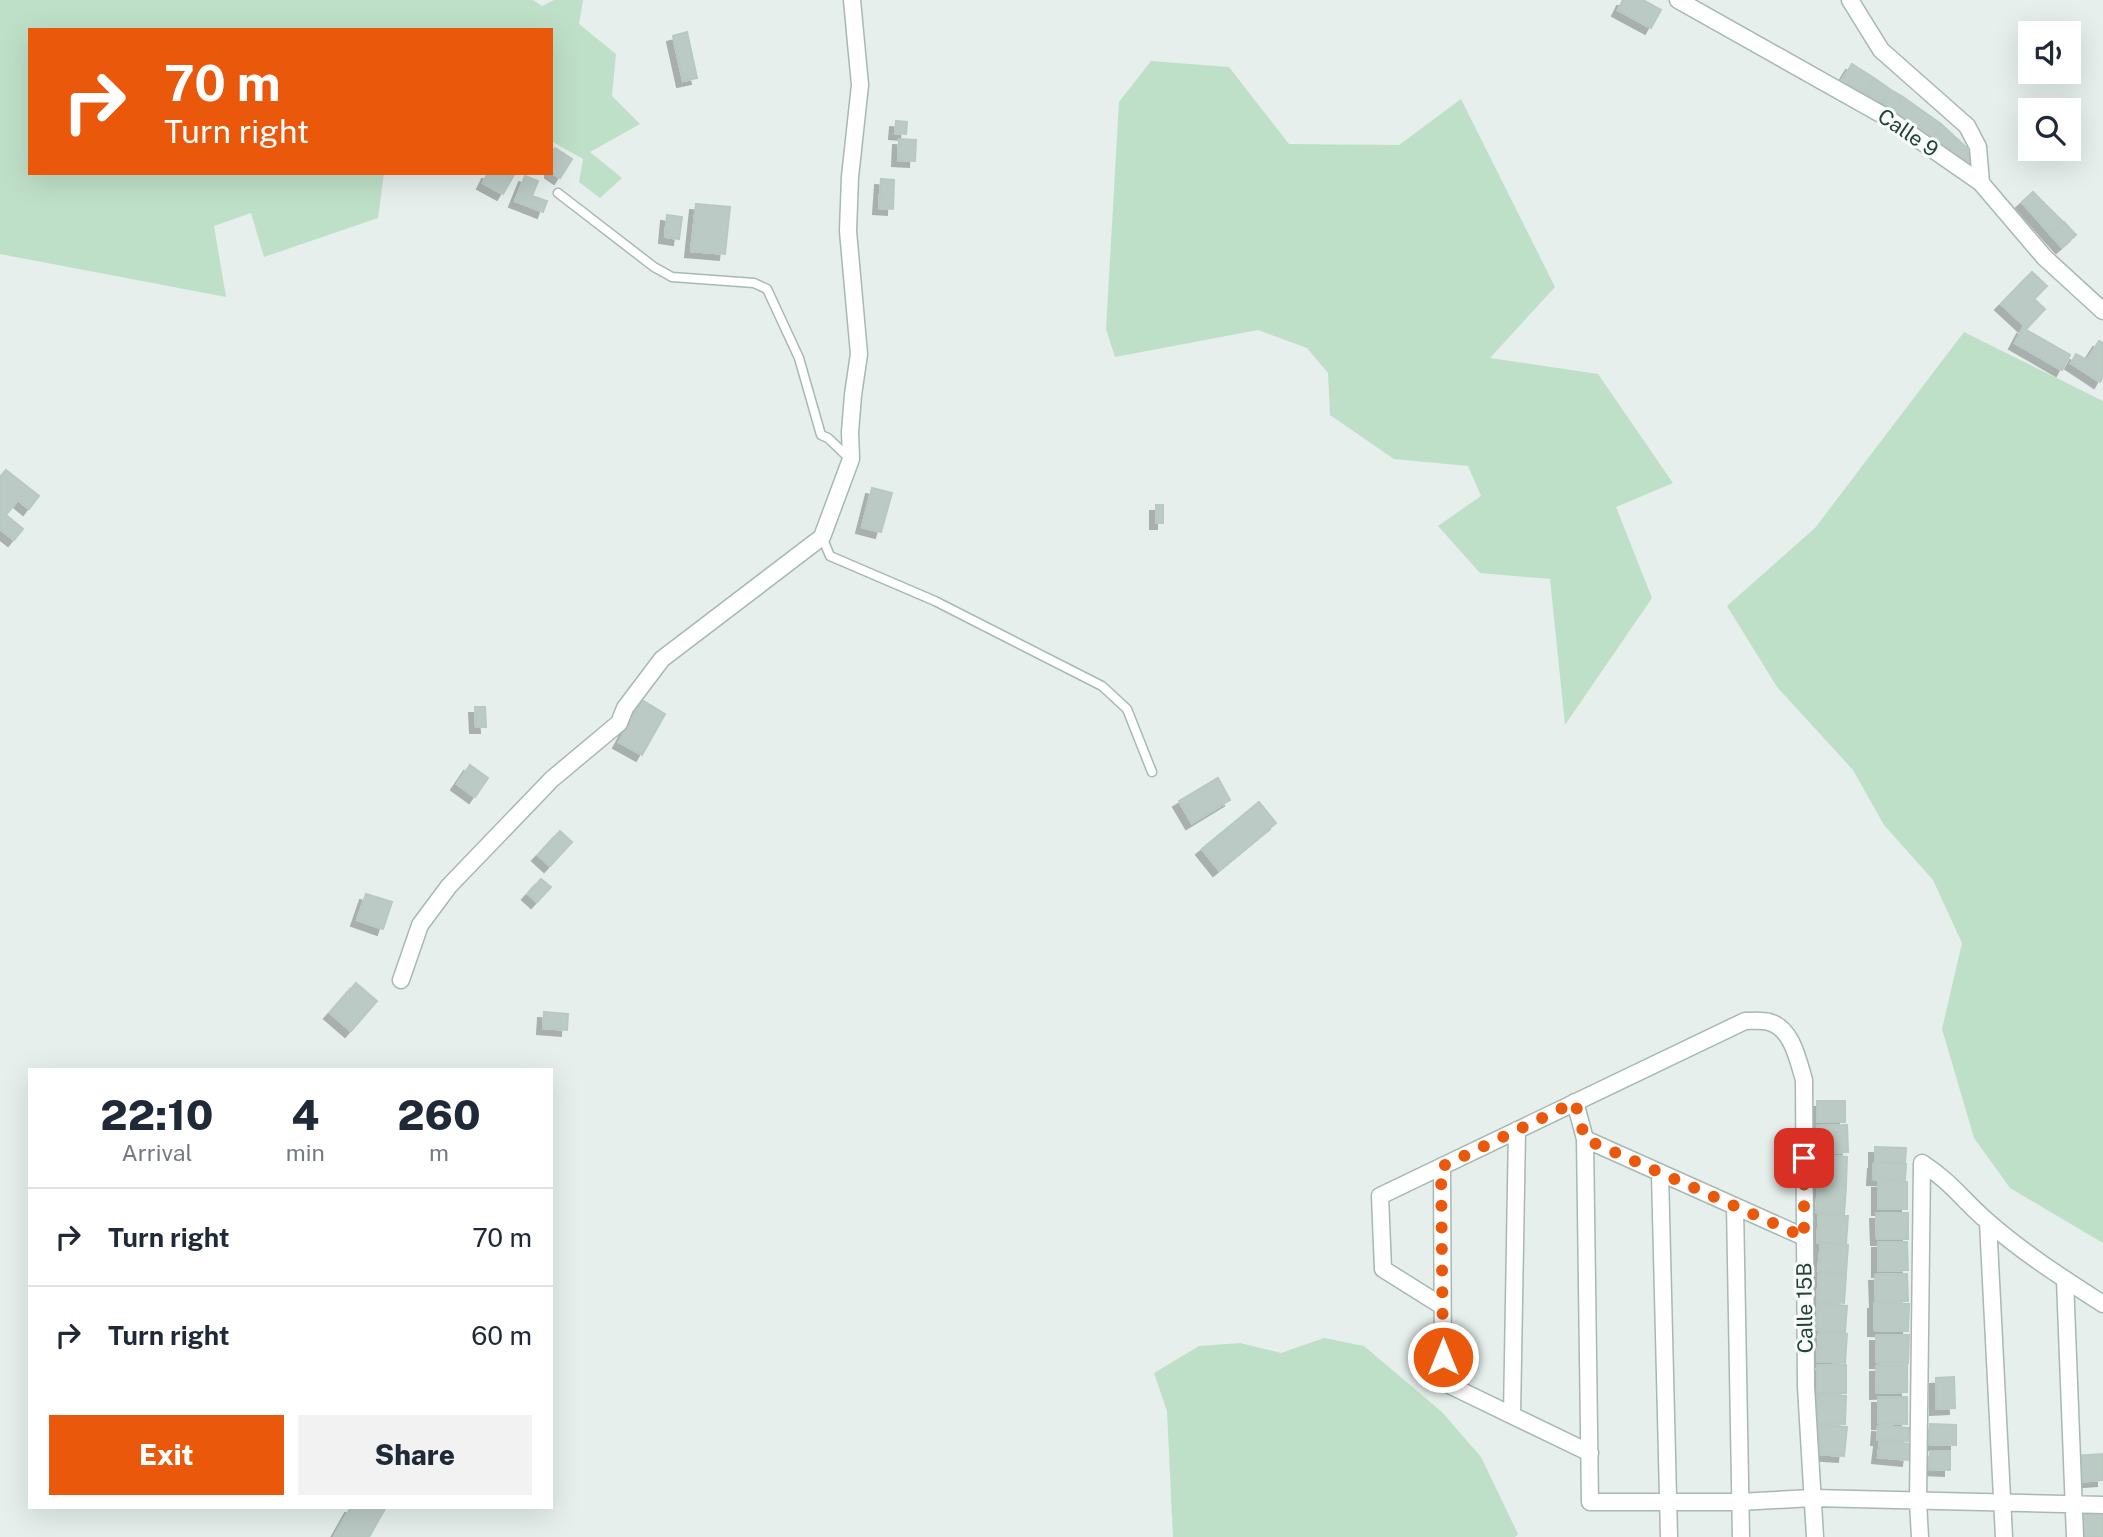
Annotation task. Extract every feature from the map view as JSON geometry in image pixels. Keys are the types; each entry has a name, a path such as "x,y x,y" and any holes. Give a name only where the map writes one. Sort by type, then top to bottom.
{"street":[{"path":"401,980 420,925 449,886 552,779 619,723 625,708 662,659 822,537 851,459 850,419 859,354 848,231 850,177 860,85 852,0"},
{"name":"Calle 9","path":"1678,0 1886,117 1981,183 2044,257 2103,311"},
{"path":"1850,0 1881,50 1967,126 1978,147 1981,183"},
{"name":"Calle 15B","path":"1442,1306 1383,1269 1380,1196 1745,1021 1770,1022 1784,1032 1794,1046 1804,1080 1806,1387 1815,1537"},
{"path":"1575,1102 1585,1139 1590,1502 1739,1502 1812,1498 2103,1505"},
{"path":"1512,1415 1517,1130"},
{"path":"1585,1139 1804,1237"},
{"path":"1920,1537 1918,1502 1922,1163 1944,1177 1988,1222 2065,1280 2103,1304"},
{"path":"1441,1167 1443,1382 1590,1453"},
{"path":"1660,1173 1669,1537"},
{"path":"1735,1206 1741,1537"},
{"path":"1988,1222 2004,1537"},
{"path":"2065,1280 2075,1537"}],"lane":[{"path":"558,193 654,267 672,277 754,283 767,289 799,358 821,435 851,459"},
{"path":"822,537 830,556 935,601 1102,686 1127,709 1152,772"}],"green space":[{"path":"0,0 533,0 542,6 554,0 583,0 579,24 616,54 612,96 640,124 590,152 622,178 600,198 579,182 583,159 553,142 553,28 28,28 28,175 384,175 378,218 264,257 251,213 214,226 226,297 0,254"},
{"path":"1151,61 1229,67 1289,144 1399,145 1461,99 1555,287 1490,358 1598,374 1673,483 1616,507 1652,598 1565,725 1550,579 1480,573 1438,526 1481,496 1468,466 1394,459 1330,415 1328,373 1307,348 1258,330 1115,357 1106,329 1119,102"},
{"path":"1964,332 2103,401 2103,1243 2010,1188 1974,1138 1942,1029 1962,943 1933,880 1884,825 1853,770 1777,687 1727,606 1815,528"},
{"path":"1324,1338 1364,1346 1442,1412 1481,1457 1518,1534 1515,1537 1173,1537 1167,1411 1154,1373 1199,1346 1240,1343 1281,1353"}],"building":[{"path":"1623,0 1643,0 1661,10 1651,28 1618,10"},
{"path":"687,32 697,78 683,81 673,36"},
{"path":"1852,64 1874,78 1864,94 1842,80"},
{"path":"1874,78 1891,90 1883,102 1864,94"},
{"path":"1891,90 1903,97 1892,112 1883,102"},
{"path":"1903,97 1941,124 1932,138 1892,112"},
{"path":"896,121 907,122 906,134 895,133"},
{"path":"1941,124 1967,148 1973,172 1932,138"},
{"path":"899,139 916,140 915,161 898,160"},
{"path":"555,148 572,159 560,178 553,173"},
{"path":"487,175 514,175 503,194 483,183"},
{"path":"525,176 538,181 532,196 547,201 543,212 515,201"},
{"path":"881,179 894,180 893,209 879,208"},
{"path":"2033,192 2064,223 2051,235 2022,202"},
{"path":"696,204 730,207 725,254 691,251"},
{"path":"667,215 682,217 679,239 665,237"},
{"path":"2064,222 2076,235 2062,247 2051,235"},
{"path":"2032,272 2047,286 2034,299 2045,309 2027,328 2001,304"},
{"path":"2023,328 2070,355 2062,370 2015,343"},
{"path":"2099,341 2103,343 2103,377 2100,382 2071,363 2076,354 2087,360"},
{"path":"6,470 39,496 29,509 18,500 6,515 23,529 14,540 0,529 0,477"},
{"path":"872,488 892,493 881,532 862,527"},
{"path":"1156,505 1163,505 1163,523 1156,523"},
{"path":"642,700 665,714 642,755 619,742"},
{"path":"475,707 485,707 486,727 476,727"},
{"path":"470,765 488,778 475,797 457,784"},
{"path":"1218,778 1230,800 1192,823 1179,801"},
{"path":"1259,802 1276,823 1219,870 1202,849"},
{"path":"560,831 572,842 550,866 538,855"},
{"path":"541,879 551,887 537,902 528,894"},
{"path":"366,894 392,902 383,929 357,920"},
{"path":"356,983 377,1001 351,1031 330,1013"},
{"path":"544,1012 568,1014 567,1030 543,1028"},
{"path":"1817,1101 1845,1101 1845,1122 1817,1122"},
{"path":"1847,1125 1848,1152 1818,1153 1817,1126"},
{"path":"1875,1147 1906,1148 1905,1162 1875,1162"},
{"path":"1820,1155 1847,1157 1846,1185 1819,1184"},
{"path":"1874,1163 1906,1164 1905,1180 1873,1179"},
{"path":"1878,1182 1907,1182 1907,1209 1878,1209"},
{"path":"1818,1185 1846,1187 1844,1214 1816,1212"},
{"path":"1876,1213 1908,1213 1908,1239 1877,1239"},
{"path":"1819,1214 1848,1216 1846,1244 1817,1242"},
{"path":"1878,1242 1907,1242 1908,1270 1878,1271"},
{"path":"1821,1243 1848,1245 1846,1273 1818,1271"},
{"path":"1819,1273 1846,1275 1844,1303 1817,1301"},
{"path":"1907,1274 1908,1301 1876,1302 1875,1275"},
{"path":"1818,1303 1847,1306 1845,1332 1816,1329"},
{"path":"1874,1303 1909,1304 1908,1331 1874,1330"},
{"path":"1819,1332 1847,1334 1845,1363 1817,1361"},
{"path":"1876,1335 1909,1335 1908,1363 1876,1362"},
{"path":"1817,1365 1846,1365 1846,1393 1817,1393"},
{"path":"1907,1365 1907,1392 1876,1393 1876,1366"},
{"path":"1954,1377 1955,1408 1936,1409 1936,1378"},
{"path":"1818,1394 1846,1396 1845,1424 1817,1423"},
{"path":"1878,1397 1907,1397 1907,1424 1878,1423"},
{"path":"1930,1424 1956,1425 1956,1445 1929,1444"},
{"path":"1818,1425 1847,1427 1844,1456 1815,1454"},
{"path":"1878,1426 1909,1428 1908,1441 1877,1439"},
{"path":"1880,1441 1910,1444 1908,1460 1878,1457"},
{"path":"1930,1451 1950,1451 1950,1470 1929,1469"},
{"path":"2103,1454 2103,1480 2076,1482 2074,1456"},
{"path":"350,1509 385,1509 369,1537 334,1537"},
{"path":"2103,1513 2103,1537 2079,1537 2078,1514"}],"route":[{"path":"1443,1357 1441,1167 1575,1102 1585,1139 1804,1237 1804,1158"}]}
